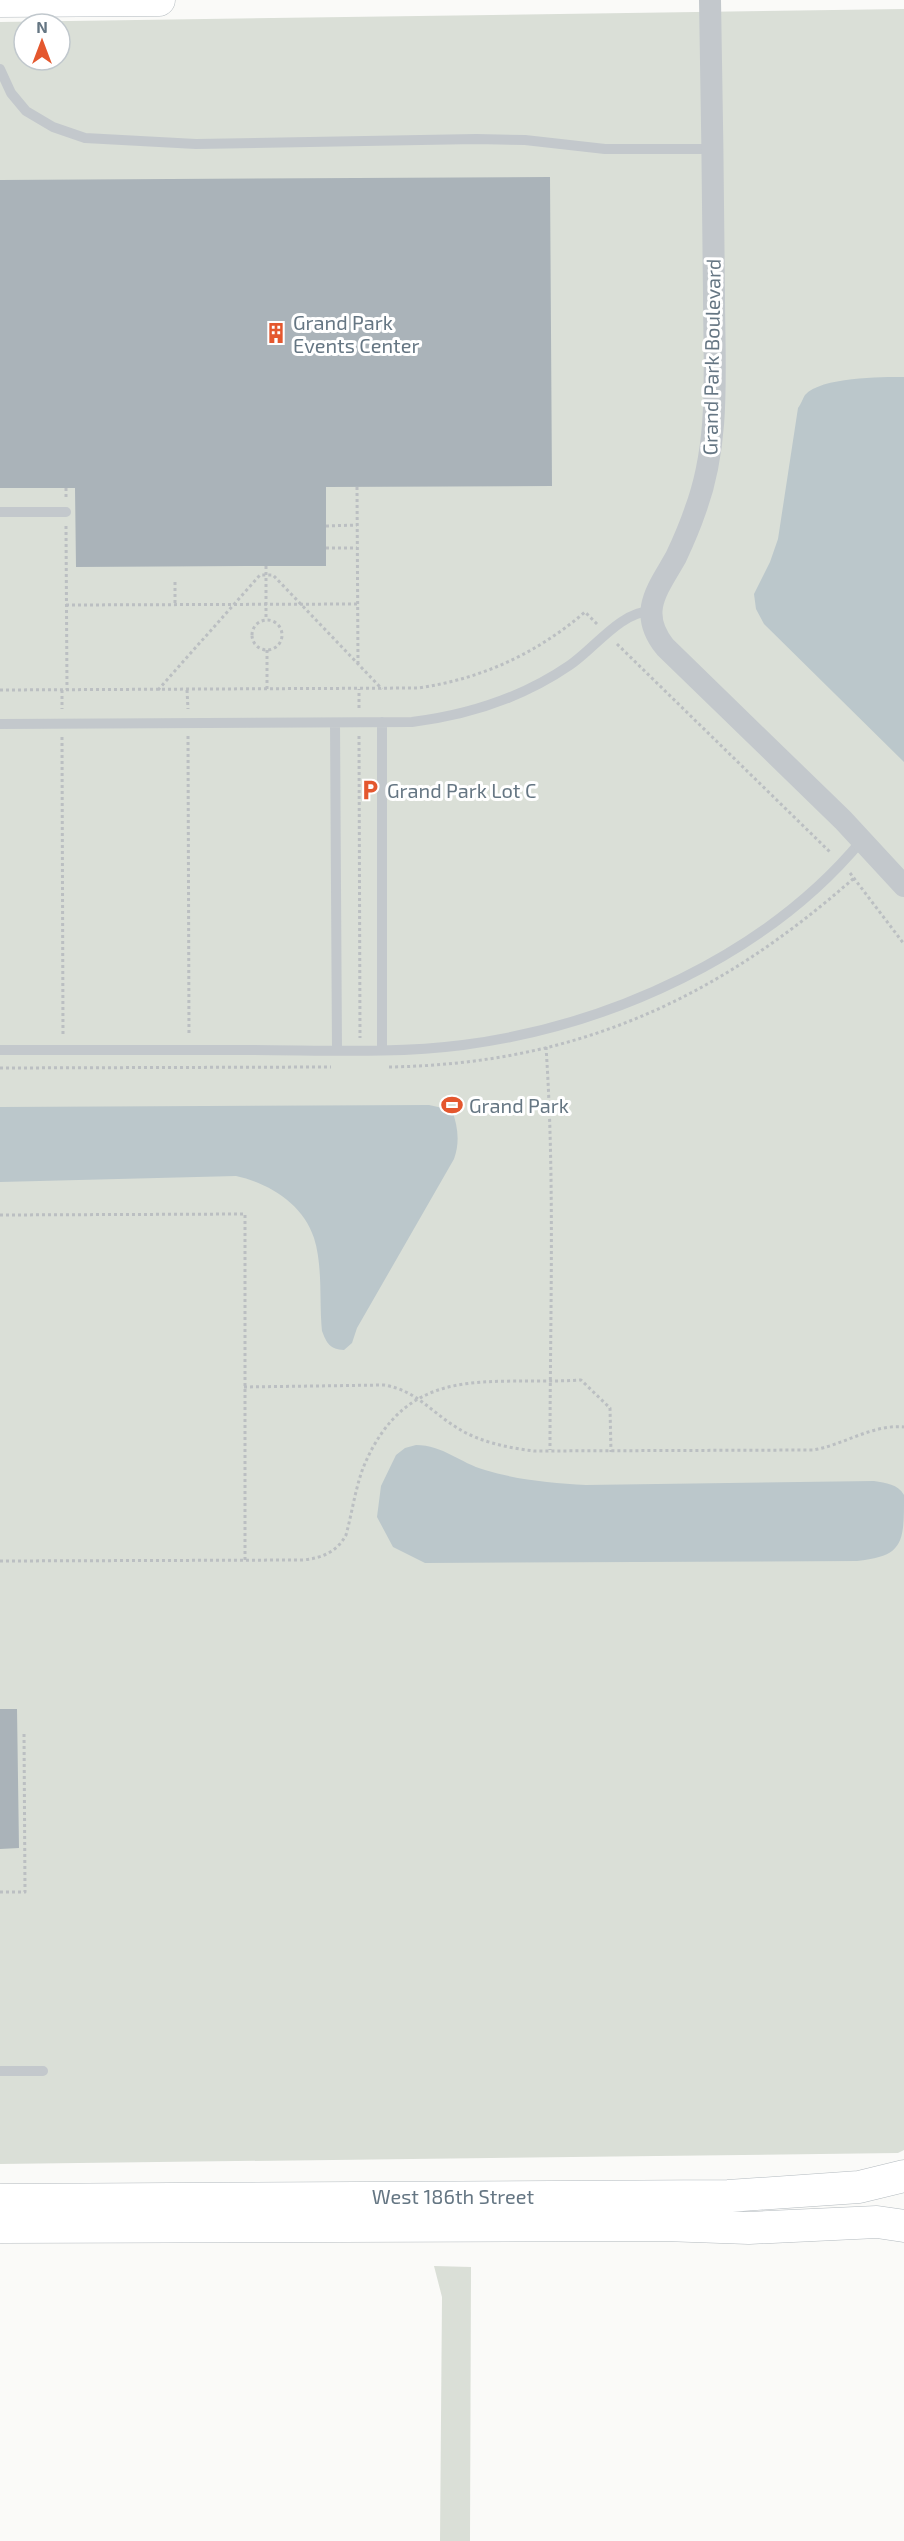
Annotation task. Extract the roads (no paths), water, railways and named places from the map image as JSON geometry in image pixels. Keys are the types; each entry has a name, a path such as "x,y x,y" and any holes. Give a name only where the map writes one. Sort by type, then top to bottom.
{"street":[{"path":"0,1 159,0"},
{"name":"Grand Park Boulevard","path":"651,611 656,589 676,556 696,509 710,455 714,402 710,0"},
{"path":"651,611 656,636 665,647 862,840 904,886"},
{"name":"West 186th Street","path":"0,2200 728,2196 859,2187 904,2176"},
{"name":"West 186th Street","path":"0,2227 664,2225 749,2228 877,2222 904,2226"}],"lane":[{"path":"0,69 11,93 26,111 53,127 85,138 196,144 390,139 495,140 548,142 605,149 713,149"},
{"path":"0,512 66,512"},
{"path":"0,724 412,722 446,718 493,705 521,693 570,665 632,614 651,611"},
{"path":"382,722 382,1050"},
{"path":"335,723 337,1050"},
{"path":"0,1050 382,1050 434,1047 507,1038 552,1029 625,1004 694,972 726,953 797,903 842,864 862,840"},
{"path":"0,2071 44,2071"}],"place":[{"name":"Grand Park Events Center","path":"276,333"},
{"name":"Grand Park Lot C","path":"370,790"},
{"name":"Grand Park","path":"452,1105"}]}
